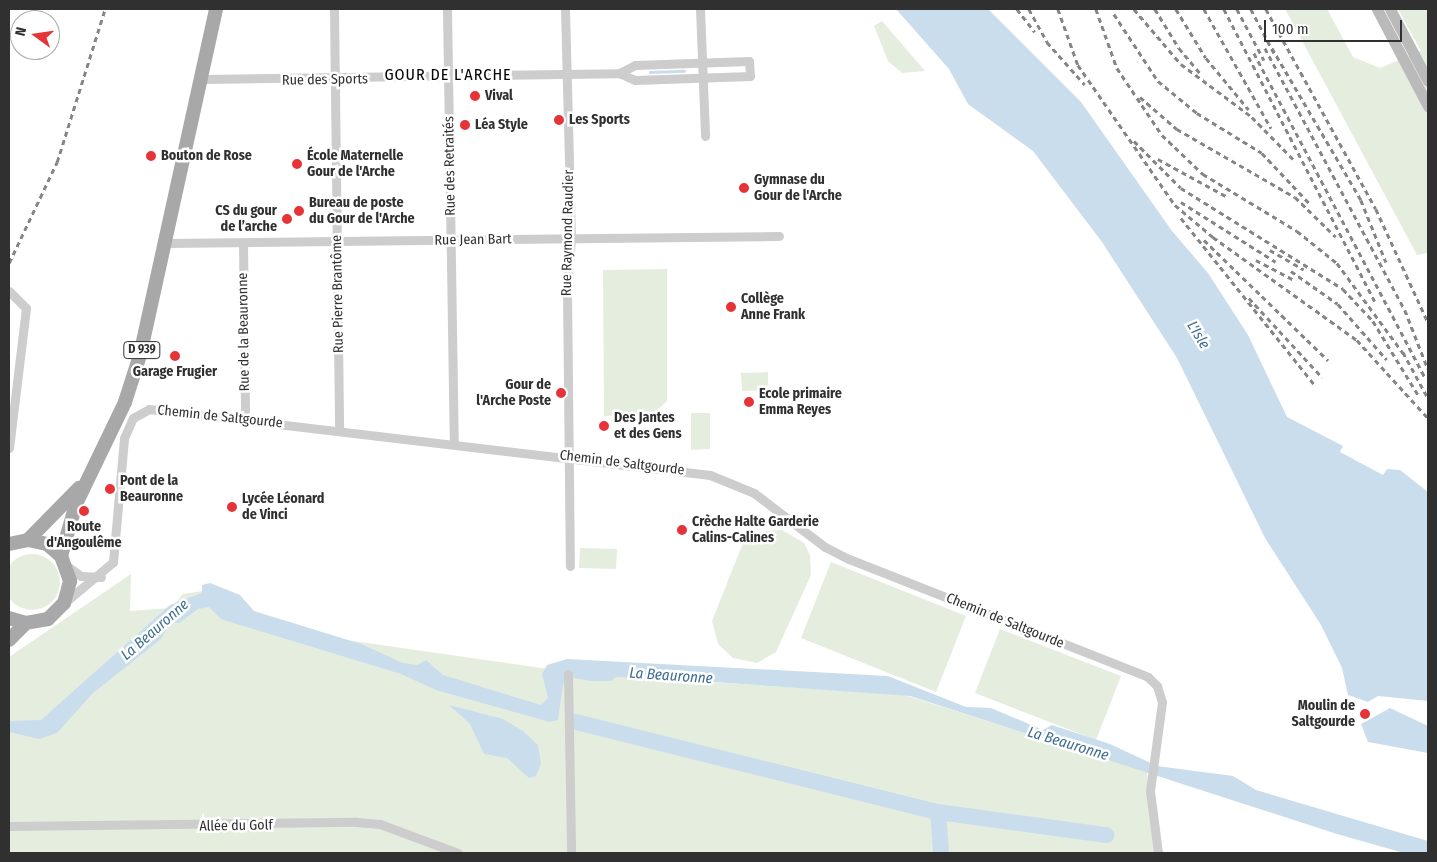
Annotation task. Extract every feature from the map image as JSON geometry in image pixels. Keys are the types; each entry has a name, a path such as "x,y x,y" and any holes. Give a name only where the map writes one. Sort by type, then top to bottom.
{"main road":[{"name":"D 939","path":"64,561 93,470 125,402 167,244 203,79 216,9"},
{"path":"1377,9 1428,106"},
{"path":"1390,9 1428,81"},
{"name":"D 939","path":"16,540 93,470"},
{"path":"9,618 26,623 48,618 64,603 70,581 64,561 47,544 16,540"},
{"path":"9,640 26,623"}],"street":[{"name":"Rue Pierre Brantôme","path":"334,9 340,430"},
{"name":"Rue des Retraités","path":"448,9 454,442"},
{"name":"Rue Raymond Raudier","path":"565,9 571,238 567,289 572,456 570,566"},
{"path":"700,9 705,136"},
{"path":"749,61 750,76 636,80 619,73 635,65 749,61"},
{"path":"635,65 641,72 636,80"},
{"name":"Rue des Sports","path":"203,79 335,80 619,73"},
{"name":"Rue Jean Bart","path":"167,244 779,236"},
{"name":"Rue de la Beauronne","path":"246,244 246,420"},
{"path":"9,291 26,308 20,389 9,448"},
{"name":"Chemin de Saltgourde","path":"64,603 101,577 115,553 124,442 133,418 156,408 246,420 572,456 710,475 754,493 825,547 849,559 1148,677 1157,686 1162,702 1152,776 1158,853"},
{"path":"64,561 81,576 101,577"},
{"path":"568,674 570,853"},
{"name":"Allée du Golf","path":"9,826 356,822 380,824 458,853"}],"green space":[{"path":"1285,9 1327,9 1353,57 1380,68 1421,51 1398,9 1428,10 1428,253 1417,255"},
{"path":"882,21 925,71 902,73 888,61 874,26"},
{"path":"667,269 667,401 653,414 604,416 603,270"},
{"path":"768,372 768,390 742,391 741,373"},
{"path":"691,413 710,413 710,449 691,450"},
{"path":"782,530 804,543 810,555 811,575 776,652 757,663 733,658 718,644 712,621 743,543 764,531"},
{"path":"580,548 617,549 616,569 579,568"},
{"path":"26,554 38,554 48,558 56,566 60,582 56,598 48,606 38,610 26,610 16,606 8,598 4,588 4,576 8,566 16,558"},
{"path":"831,562 966,616 936,692 801,638"},
{"path":"131,574 130,611 171,608 183,594 216,589 246,609 332,638 577,673 905,695 1147,772 1155,853 9,853 9,657"},
{"path":"1000,629 1121,676 1096,740 975,693"}],"water":[{"name":"L'Isle","path":"896,9 988,9 1081,102 1172,231 1208,273 1248,335 1287,417 1343,446 1340,452 1383,475 1387,469 1400,470 1428,492 1428,701 1378,696 1368,702 1348,695 1342,668 1321,625 1265,538 1177,358 1102,242 1033,151 968,104 949,69"},
{"path":"210,583 240,595 254,611 361,644 403,663 417,665 426,660 443,675 541,705 548,698 542,674 547,665 567,659 888,676 966,707 991,708 1043,730 1052,725 1110,744 1157,766 1233,776 1256,790 1428,841 1428,853 1404,853 1337,834 910,696 685,680 616,677 611,681 590,681 570,677 563,685 558,720 550,722 436,690 401,674 221,619 209,607 198,609 179,623 171,622 161,639 93,693 57,733 39,739 9,732 9,721 41,720 170,605 202,593 202,585"},
{"path":"449,705 503,719 523,731 538,745 541,763 536,776 529,778 507,758 484,754 470,724"},
{"path":"1390,708 1428,726 1428,753 1368,742 1361,724"}],"waterway":[{"path":"650,72 684,71"},
{"name":"La Beauronne","path":"576,722 938,812 941,853"},
{"name":"La Beauronne","path":"938,812 1106,835"}],"railway":[{"path":"9,263 57,162 105,9"},
{"path":"1017,9 1035,32"},
{"path":"1029,9 1047,42 1085,85"},
{"path":"1058,9 1078,65 1175,205 1213,237 1357,340 1428,418"},
{"path":"1096,9 1117,68 1162,135 1203,174 1297,231 1337,263 1406,357"},
{"path":"1134,9 1181,64 1252,117 1296,162"},
{"path":"1155,9 1179,48 1201,74"},
{"path":"1176,9 1206,58 1249,110"},
{"path":"1204,9 1271,128"},
{"path":"1224,9 1375,301"},
{"path":"1237,9 1264,60"},
{"path":"1251,9 1274,53"},
{"path":"1266,9 1376,209 1428,322"},
{"path":"1114,14 1158,81 1197,113 1262,153 1310,204"},
{"path":"1265,48 1405,310 1428,369"},
{"path":"1272,48 1361,200 1386,262"},
{"path":"1254,53 1425,378"},
{"path":"1140,97 1177,129 1295,197 1336,237"},
{"path":"1134,141 1181,188 1343,289 1373,321 1419,396"},
{"path":"1158,159 1226,196"},
{"path":"1181,202 1276,262"},
{"path":"1181,218 1314,384"},
{"path":"1204,240 1328,360"},
{"path":"1270,250 1304,270"},
{"path":"1256,260 1296,281"},
{"path":"1291,271 1338,304 1387,360"},
{"path":"1249,298 1322,377"},
{"path":"1403,352 1428,398"}],"place":[{"name":"Vival","path":"475,96"},
{"name":"Les Sports","path":"559,120"},
{"name":"Léa Style","path":"465,125"},
{"name":"Bouton de Rose","path":"151,156"},
{"name":"École Maternelle Gour de l'Arche","path":"297,164"},
{"name":"Gymnase du Gour de l'Arche","path":"744,188"},
{"name":"Bureau de poste du Gour de l'Arche","path":"299,211"},
{"name":"CS du gour de l’arche","path":"287,219"},
{"name":"Collège Anne Frank","path":"731,307"},
{"name":"Garage Frugier","path":"175,356"},
{"name":"Gour de l'Arche Poste","path":"561,393"},
{"name":"Ecole primaire Emma Reyes","path":"749,402"},
{"name":"Des Jantes et des Gens","path":"604,426"},
{"name":"Pont de la Beauronne","path":"110,489"},
{"name":"Lycée Léonard de Vinci","path":"232,507"},
{"name":"Route d'Angoulême","path":"84,511"},
{"name":"Crèche Halte Garderie Calins-Calines","path":"682,530"},
{"name":"Moulin de Saltgourde","path":"1365,714"}],"district":[{"name":"GOUR DE L'ARCHE","path":"448,75"}]}
